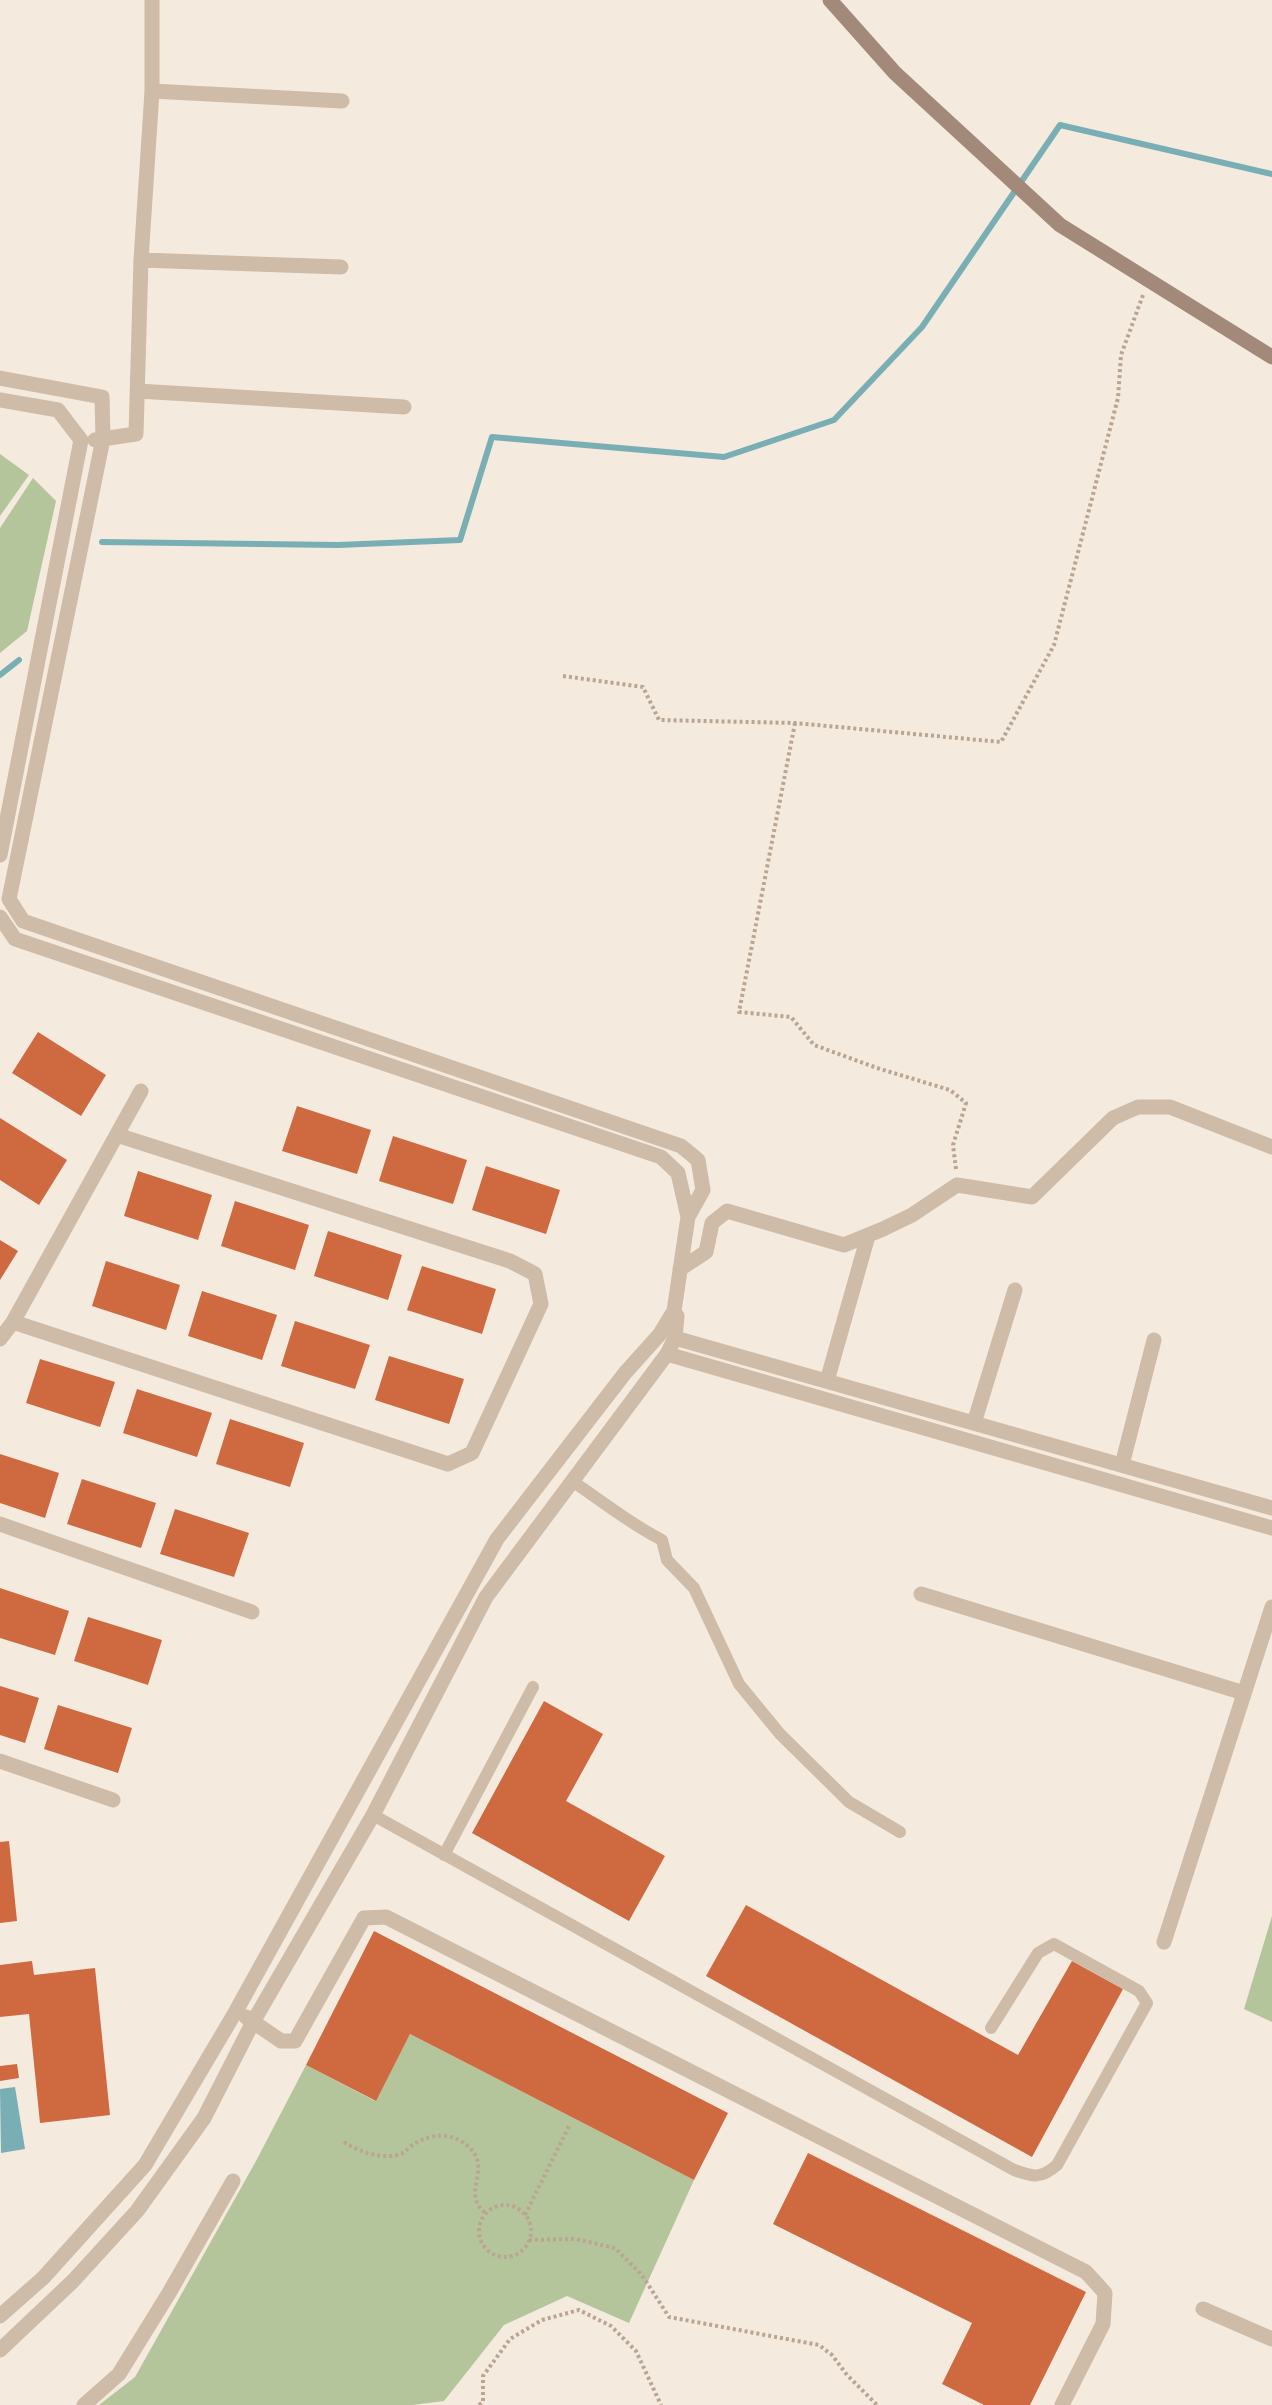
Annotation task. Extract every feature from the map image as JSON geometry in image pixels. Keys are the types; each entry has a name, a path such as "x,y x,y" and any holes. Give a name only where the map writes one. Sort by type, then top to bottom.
{"street":[{"path":"81,440 103,440 136,434 141,260 152,91 152,0"},
{"path":"830,0 895,73 1060,225 1272,357"},
{"path":"152,91 342,101"},
{"path":"141,260 341,267"},
{"path":"0,378 102,397 103,440 9,899 23,921 681,1146 698,1160 704,1190 688,1217"},
{"path":"138,391 404,407"},
{"path":"0,400 58,410 81,440 0,855"},
{"path":"0,917 15,939 661,1157 678,1173 688,1217 674,1311 660,1334 625,1373 497,1539 236,2010 145,2165 43,2278 0,2316"},
{"path":"0,1339 13,1322 141,1091"},
{"path":"680,1269 706,1252 712,1223 726,1211 843,1245 912,1215 957,1185 1032,1197 1113,1118 1138,1107 1170,1107 1272,1147"},
{"path":"13,1322 448,1464 472,1453 541,1304 535,1274 510,1261 117,1135"},
{"path":"827,1381 868,1236"},
{"path":"974,1423 1015,1290"},
{"path":"0,2350 74,2281 137,2211 204,2118 253,2022 373,1815 486,1597 667,1354 675,1338 677,1316 674,1311"},
{"path":"675,1338 1272,1508"},
{"path":"1122,1465 1154,1340"},
{"path":"667,1354 1272,1528"},
{"path":"0,1524 252,1612"},
{"path":"921,1594 1244,1693"},
{"path":"1164,1942 1272,1607"},
{"path":"0,1761 113,1800"},
{"path":"236,2010 281,2041 295,2041 364,1918 386,1917 1086,2272 1105,2293 1103,2324 1062,2405"},
{"path":"84,2405 119,2374 169,2293 233,2181"},
{"path":"1203,2309 1272,2339"}],"lane":[{"path":"572,1481 618,1511 634,1526 662,1540 667,1560 694,1588 739,1684 780,1734 849,1802 900,1832"},
{"path":"444,1855 533,1687"},
{"path":"373,1815 1014,2170 1030,2176 1046,2175 1057,2165 1147,2003 1139,1991 1054,1944 1038,1953 991,2028"}],"path":[{"path":"563,676 643,687 660,720 795,723 1001,742 1054,645 1118,398 1121,355 1148,280"},
{"path":"795,723 739,1012 791,1017 814,1045 877,1068 950,1090 966,1103 953,1145 957,1185"},
{"path":"525,2215 570,2124"},
{"path":"344,2142 370,2154 392,2156 403,2154 412,2145 430,2137 448,2135 457,2139 478,2158 476,2200 482,2211 488,2214"},
{"path":"497,2206 514,2207 525,2215 530,2226 529,2240 521,2251 504,2257 487,2250 479,2234 480,2224 489,2210 497,2206"},
{"path":"529,2240 575,2239 615,2248 642,2275 669,2317 819,2346 832,2355 847,2376 877,2405"},
{"path":"482,2404 483,2376 510,2339 542,2320 579,2310 611,2326 636,2351 661,2405"}],"green space":[{"path":"0,454 29,475 0,516"},
{"path":"33,478 56,501 27,631 0,653 0,528"},
{"path":"1272,1916 1272,2022 1244,2009"},
{"path":"410,2034 694,2180 629,2323 567,2296 504,2325 444,2401 412,2405 99,2405 135,2377 256,2161 306,2065 375,2101"}],"water":[{"path":"15,2087 25,2149 1,2153 0,2089"}],"building":[{"path":"38,1032 106,1075 81,1116 12,1073"},
{"path":"297,1106 371,1130 357,1174 282,1151"},
{"path":"0,1118 67,1160 39,1205 0,1180"},
{"path":"393,1136 467,1160 453,1204 379,1181"},
{"path":"486,1166 560,1190 546,1234 472,1210"},
{"path":"138,1171 212,1195 198,1240 124,1216"},
{"path":"235,1201 309,1225 295,1270 221,1246"},
{"path":"328,1231 402,1255 388,1300 314,1276"},
{"path":"0,1240 18,1251 0,1280"},
{"path":"106,1261 180,1285 166,1330 92,1306"},
{"path":"422,1266 496,1289 482,1334 407,1310"},
{"path":"202,1291 277,1315 262,1360 188,1336"},
{"path":"295,1321 370,1345 355,1389 281,1366"},
{"path":"389,1356 464,1379 449,1424 375,1400"},
{"path":"40,1359 115,1382 100,1427 26,1403"},
{"path":"137,1389 212,1413 197,1457 123,1433"},
{"path":"230,1419 304,1443 290,1487 216,1464"},
{"path":"0,1454 59,1473 45,1518 0,1503"},
{"path":"82,1479 156,1503 141,1548 67,1524"},
{"path":"175,1509 249,1533 234,1577 160,1554"},
{"path":"0,1588 69,1611 55,1655 0,1638"},
{"path":"88,1617 162,1640 148,1685 74,1661"},
{"path":"0,1686 39,1698 25,1743 0,1735"},
{"path":"544,1701 603,1734 566,1801 665,1856 629,1921 472,1833"},
{"path":"58,1705 132,1728 118,1773 44,1749"},
{"path":"9,1841 17,1921 0,1923 0,1842"},
{"path":"746,1905 1018,2055 1072,1961 1123,1989 1032,2157 706,1976"},
{"path":"374,1931 728,2113 694,2180 410,2034 376,2101 306,2065"},
{"path":"32,1961 34,1975 95,1968 110,2115 40,2123 29,2014 0,2017 0,1965"},
{"path":"17,2064 19,2078 0,2081 0,2066"},
{"path":"808,2153 1086,2292 1030,2405 984,2405 942,2384 972,2323 773,2224"}],"waterway":[{"path":"102,542 338,545 460,540 492,437 724,457 834,420 922,327 1060,125 1272,174"},
{"path":"0,675 19,660"}]}
